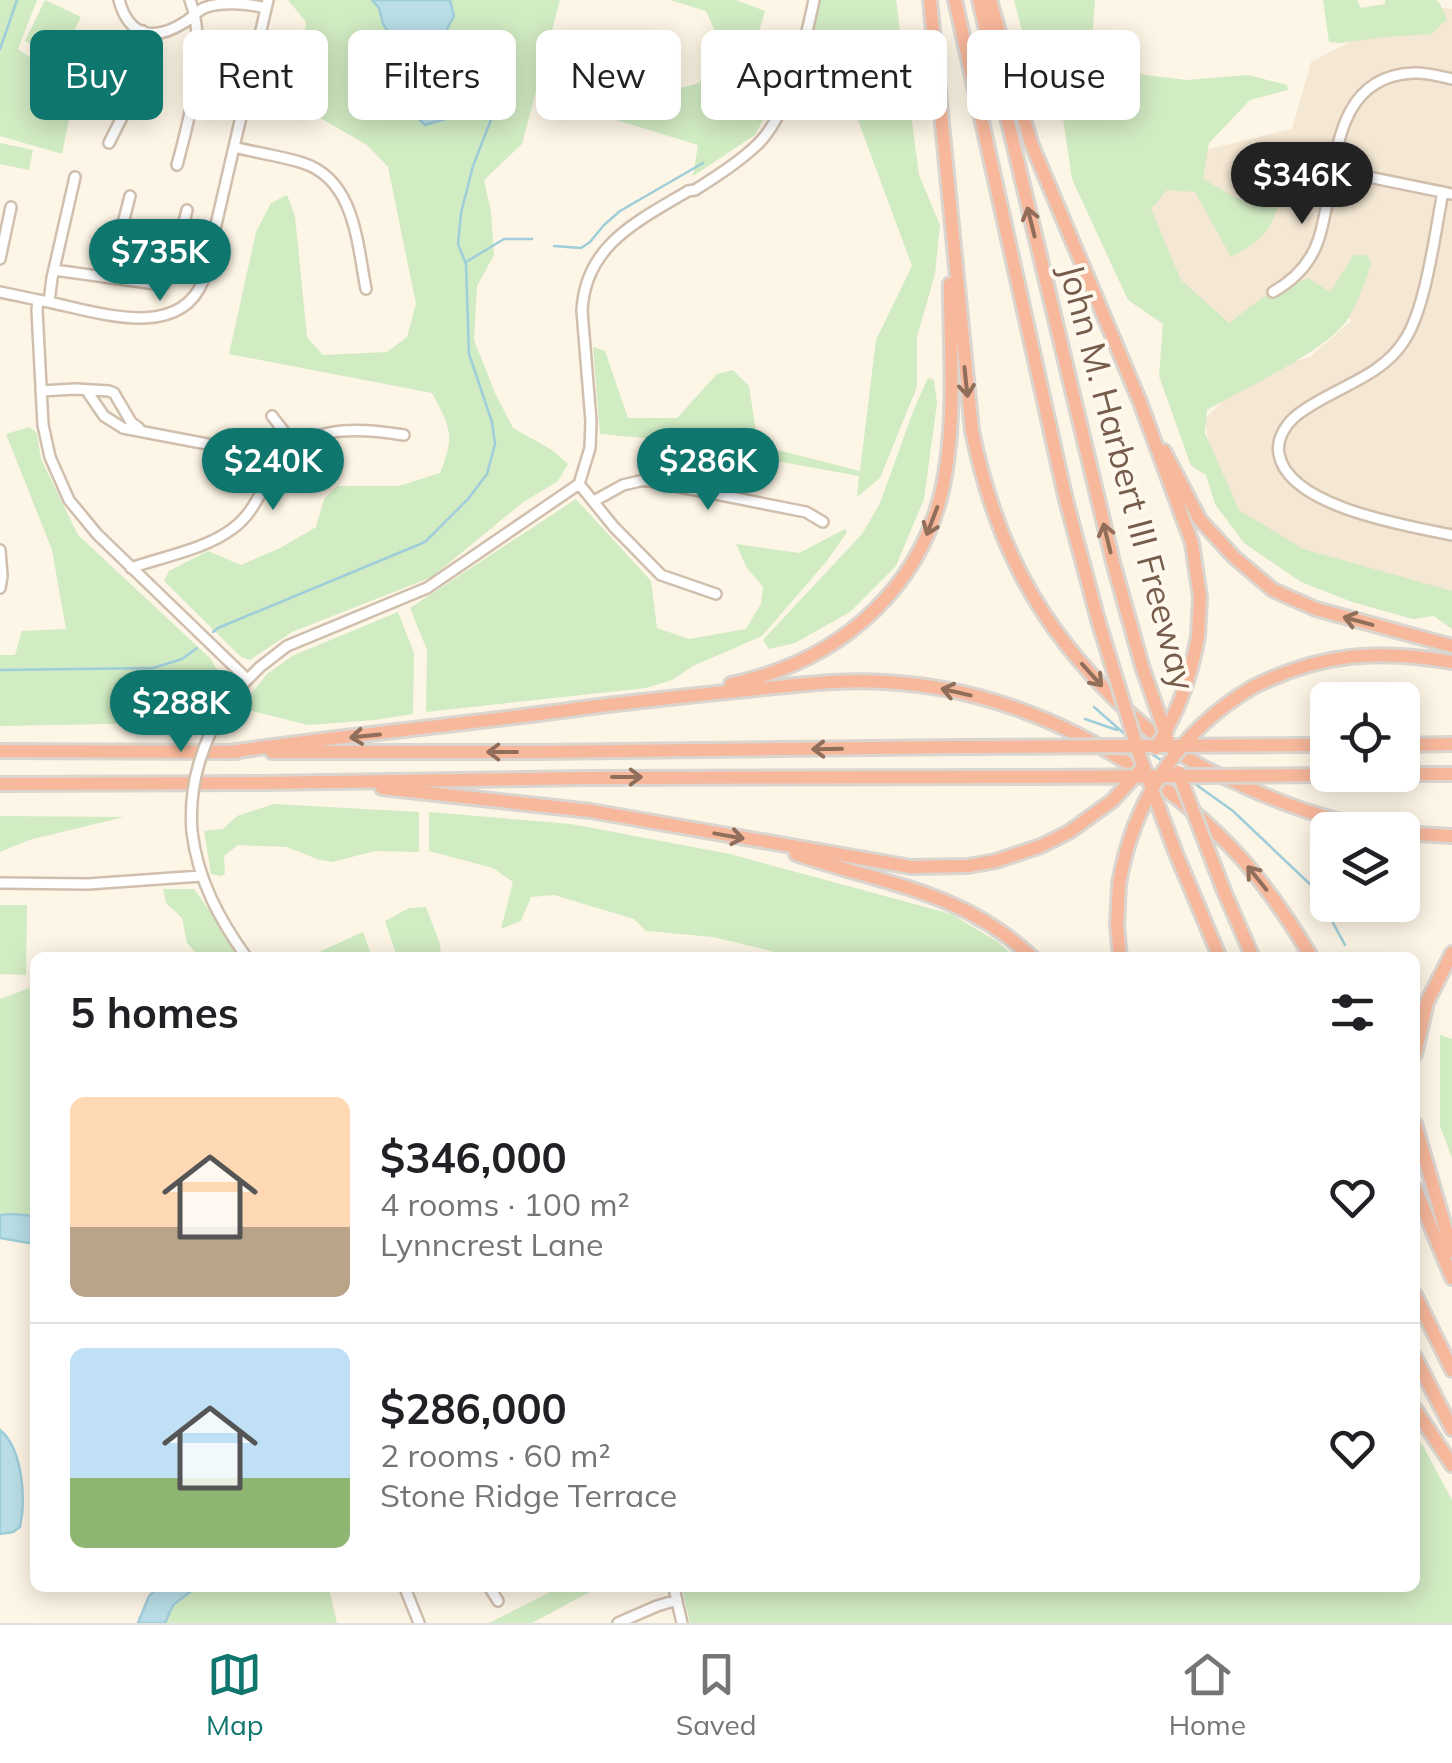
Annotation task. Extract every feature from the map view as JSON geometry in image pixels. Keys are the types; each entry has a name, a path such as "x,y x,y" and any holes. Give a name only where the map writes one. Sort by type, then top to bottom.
{"highway":[{"path":"930,0 966,386 982,476 1014,563 1051,626 1094,679 1142,725 1202,767 1313,812"},
{"name":"John M. Harbert III Freeway","path":"955,0 1066,500 1098,620 1140,757 1217,952"},
{"name":"John M. Harbert III Freeway","path":"979,0 1108,542 1142,666 1185,790 1251,952"},
{"path":"320,782 591,811 911,867 936,868 996,861 1041,846 1069,832 1131,782 1150,758 1180,704 1189,678 1198,636 1199,584 1192,543 1140,402 1032,143 990,0"},
{"path":"670,698 764,676 815,656 863,622 910,567 931,524 947,464 950,216"},
{"path":"1140,402 1200,520 1234,557 1273,590 1316,610 1452,646"},
{"path":"1119,952 1119,884 1133,828 1153,784 1208,718 1254,687 1309,664 1354,655 1408,655 1452,662"},
{"path":"230,752 823,682 884,682 950,690 1022,710 1122,760 1186,807 1242,859 1278,904 1308,952"},
{"path":"1420,744 1452,744"},
{"path":"0,752 440,753 1310,745"},
{"path":"1420,774 1452,774"},
{"path":"0,784 1310,775"},
{"path":"1420,833 1452,836"},
{"path":"766,842 955,904 988,922 1026,952"},
{"path":"1420,1032 1427,1002 1452,953"},
{"path":"1420,1141 1452,1251"},
{"path":"1420,1200 1452,1278"},
{"path":"1420,1305 1452,1370"},
{"path":"1420,1367 1452,1429"},
{"path":"1420,1417 1452,1465"}],"street":[{"path":"120,0 124,16 138,30"},
{"path":"177,165 192,114 196,72 196,14 190,0"},
{"path":"243,952 222,921 201,876 192,832 192,798 211,730 232,696 288,646 427,588 579,484 590,448 582,296 591,270 609,244 634,223 722,173 760,142 786,98 814,0"},
{"path":"0,292 139,319 171,312 198,294 267,4 205,7 184,24 163,31"},
{"path":"1272,292 1290,281 1311,256 1318,240 1341,130 1356,101 1393,76 1411,73 1452,79"},
{"path":"109,143 120,120"},
{"path":"234,147 305,164 334,183 350,210 366,289"},
{"path":"1266,156 1448,193 1418,313 1404,341 1384,364 1298,414 1281,432 1278,451 1284,472 1303,489 1389,522 1452,535"},
{"path":"76,177 44,301 41,391 46,442 60,483 78,512 247,680"},
{"path":"109,278 130,196"},
{"path":"0,258 11,206"},
{"path":"54,270 164,285 171,274 187,210"},
{"path":"41,391 109,391 140,430"},
{"path":"87,391 104,416 123,428 207,444"},
{"path":"272,416 296,447"},
{"path":"131,568 215,540 233,529 256,503 273,472 296,447 323,433 338,430 404,435"},
{"path":"594,500 623,485 644,480 806,512 822,522"},
{"path":"579,484 661,575 716,594"},
{"path":"0,550 0,588"},
{"path":"0,882 88,884 201,876"},
{"path":"407,1592 419,1623"},
{"path":"492,1592 498,1601"},
{"path":"675,1592 682,1623"},
{"path":"618,1623 677,1600"}],"shaded area":[{"path":"1420,6 1452,9 1452,603 1265,554 1219,508 1205,419 1251,372 1310,357 1352,320 1286,298 1192,348 1130,209 1197,152 1292,129 1311,62"}],"green space":[{"path":"0,0 37,0 18,49 30,58 30,120 69,120 62,154 0,136"},
{"path":"45,0 81,17 75,30 30,30"},
{"path":"288,0 560,0 552,30 536,30 536,91 522,144 484,180 494,255 477,286 474,340 513,428 568,464 558,481 522,503 432,577 292,632 250,660 241,657 164,581 169,571 208,551 241,565 280,548 316,527 324,499 337,486 399,486 440,473 449,440 447,424 432,393 229,354 256,232 271,203 287,195 295,216 307,337 323,355 387,352 407,337 416,304 388,167 367,145 324,120 328,120 328,30 305,30 306,22"},
{"path":"670,0 736,0 765,11 759,30 714,30 706,11"},
{"path":"820,0 896,0 900,30 814,30"},
{"path":"1014,0 1095,0 1093,30 1022,30"},
{"path":"1323,0 1357,0 1361,8 1385,4 1385,0 1436,0 1447,19 1432,34 1329,42"},
{"path":"1140,73 1187,80 1248,75 1287,85 1288,90 1250,100 1209,143 1203,179 1236,198 1277,208 1260,238 1231,257 1195,192 1167,190 1151,209 1181,280 1229,323 1263,297 1308,278 1330,292 1354,255 1366,255 1371,262 1355,306 1337,332 1303,356 1207,410 1205,433 1239,510 1303,549 1452,591 1452,629 1434,616 1413,619 1301,582 1244,543 1215,504 1206,475 1191,466 1159,376 1163,324 1128,300 1072,179 1063,120 1140,120"},
{"path":"701,79 701,120 763,120 755,135 693,176 698,145 616,120 681,120 681,88"},
{"path":"858,120 912,120 919,175 940,225 935,274 917,337 917,387 880,478 857,497 859,476 655,439 600,434 593,347 605,351 628,418 677,418 717,374 733,370 749,386 758,445 860,471 876,340 912,266"},
{"path":"0,143 33,150 29,170 0,164"},
{"path":"928,378 934,380 937,403 924,499 896,566 850,612 795,643 769,649 763,640 862,534 880,503"},
{"path":"29,427 37,433 41,459 78,535 211,659 220,675 207,700 180,717 163,723 0,726 0,655 15,655 22,631 66,629 52,550 6,434"},
{"path":"576,499 651,581 657,628 689,639 746,629 761,604 763,587 747,568 736,544 799,553 845,529 847,532 762,636 693,666 672,680 646,688 426,712 427,650 410,608"},
{"path":"398,612 414,653 413,714 308,725 240,708 267,674 292,656"},
{"path":"274,804 419,812 419,852 375,851 332,862 287,847 238,845 224,856 225,873 211,874 204,831 223,829 237,816"},
{"path":"429,812 571,824 730,854 951,914 1009,952 772,952 713,937 646,931 634,919 554,895 531,897 521,921 501,929 513,882 493,868 429,851"},
{"path":"0,816 124,817 29,840 0,852"},
{"path":"163,889 194,889 239,952 195,952 187,943 182,918 166,903"},
{"path":"0,905 27,905 26,975 0,974"},
{"path":"426,907 441,952 395,952 385,921 409,908"},
{"path":"363,932 370,952 319,952"},
{"path":"30,988 30,1216 0,1215 0,999"},
{"path":"1440,1035 1452,1039 1452,1158 1440,1126"},
{"path":"1420,1443 1452,1500 1452,1623 690,1623 683,1592 1420,1592"},
{"path":"190,1592 330,1592 337,1623 165,1623 173,1605"},
{"path":"550,1592 590,1592 532,1623 489,1623"}],"water":[{"path":"372,0 450,0 454,16 447,30 387,30"},
{"path":"0,1215 30,1216 30,1243 0,1238"},
{"path":"0,1430 14,1449 23,1503 20,1527 0,1534"},
{"path":"154,1592 190,1592 173,1605 165,1623 138,1623"}],"waterway":[{"path":"0,49 17,0"},
{"path":"213,632 425,542 487,474 495,444 492,422 469,354 466,264 458,244 473,166 491,120"},
{"path":"554,246 581,248 620,211 703,163"},
{"path":"466,262 504,239 532,239"},
{"path":"0,670 153,668 182,659 197,648"},
{"path":"1094,707 1127,736"},
{"path":"1085,719 1117,730"},
{"path":"1150,753 1164,762"},
{"path":"1191,781 1233,811 1314,888 1345,945"}]}
